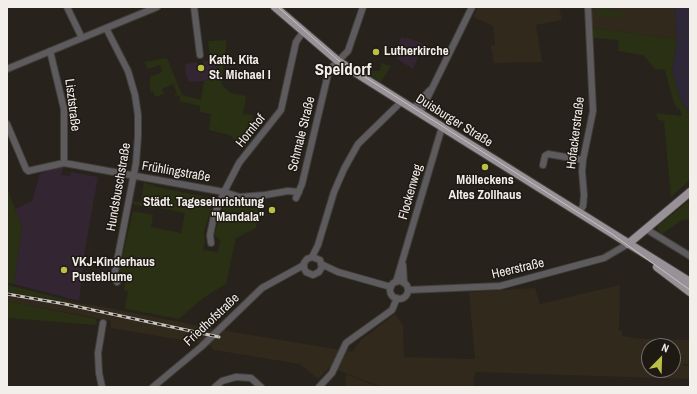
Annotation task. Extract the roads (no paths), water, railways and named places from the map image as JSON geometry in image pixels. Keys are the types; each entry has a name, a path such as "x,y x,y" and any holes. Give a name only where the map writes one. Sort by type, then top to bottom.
{"main road":[{"name":"Duisburger Straße","path":"276,8 338,61 401,102 690,282"},
{"path":"628,244 690,192"},
{"name":"Duisburger Straße","path":"628,244 638,254 690,292"}],"street":[{"path":"67,7 82,38"},
{"path":"7,69 155,7"},
{"path":"194,7 200,55"},
{"name":"Schmale Straße","path":"224,192 240,197 288,191 297,195 329,70 348,52 363,7"},
{"path":"416,111 434,86 472,7"},
{"name":"Hofackerstraße","path":"579,213 583,206 584,195 582,160 593,111 588,7"},
{"name":"Hundsbuschstraße","path":"106,28 128,71 136,103 138,136 134,175 114,277 118,282"},
{"name":"Hornhof","path":"211,243 210,235 214,216 239,163 281,110 296,42 303,32"},
{"name":"Lisztstraße","path":"50,52 64,109 64,162"},
{"path":"319,272 317,260 318,245 334,192 353,153 371,130 401,102"},
{"name":"Frühlingstraße","path":"7,124 26,169 32,172 51,164 64,162 224,192"},
{"name":"Flockenweg","path":"396,282 442,127"},
{"path":"543,165 545,156 548,154 582,160"},
{"path":"646,229 690,256"},
{"name":"Heerstraße","path":"408,290 500,286 604,258 628,244"},
{"name":"Friedhofstraße","path":"153,387 201,347 262,288 304,265 307,259 317,260"},
{"path":"317,260 338,272 391,287"},
{"name":"Flockenweg","path":"402,264 404,283"},
{"path":"304,265 306,272"},
{"path":"289,272 306,272 313,275 319,272 338,272"},
{"path":"396,282 404,283 408,290 404,297 397,298 391,294 391,287 396,282"},
{"path":"319,387 332,373 346,343 392,310 397,298"},
{"path":"102,387 99,373 98,353 103,323"},
{"path":"215,387 222,381 236,377 251,378 261,387"}],"tram line":[{"path":"278,7 338,60 612,234 690,290"}],"railway":[{"path":"7,294 65,304 219,337"}],"place":[{"name":"Lutherkirche","path":"376,52"},
{"name":"Kath. Kita St. Michael I","path":"201,68"},
{"name":"Mölleckens Altes Zollhaus","path":"485,167"},
{"name":"Städt. Tageseinrichtung \"Mandala\"","path":"272,210"},
{"name":"VKJ-Kinderhaus Pusteblume","path":"64,270"}],"district":[{"name":"Speldorf","path":"343,70"}]}
